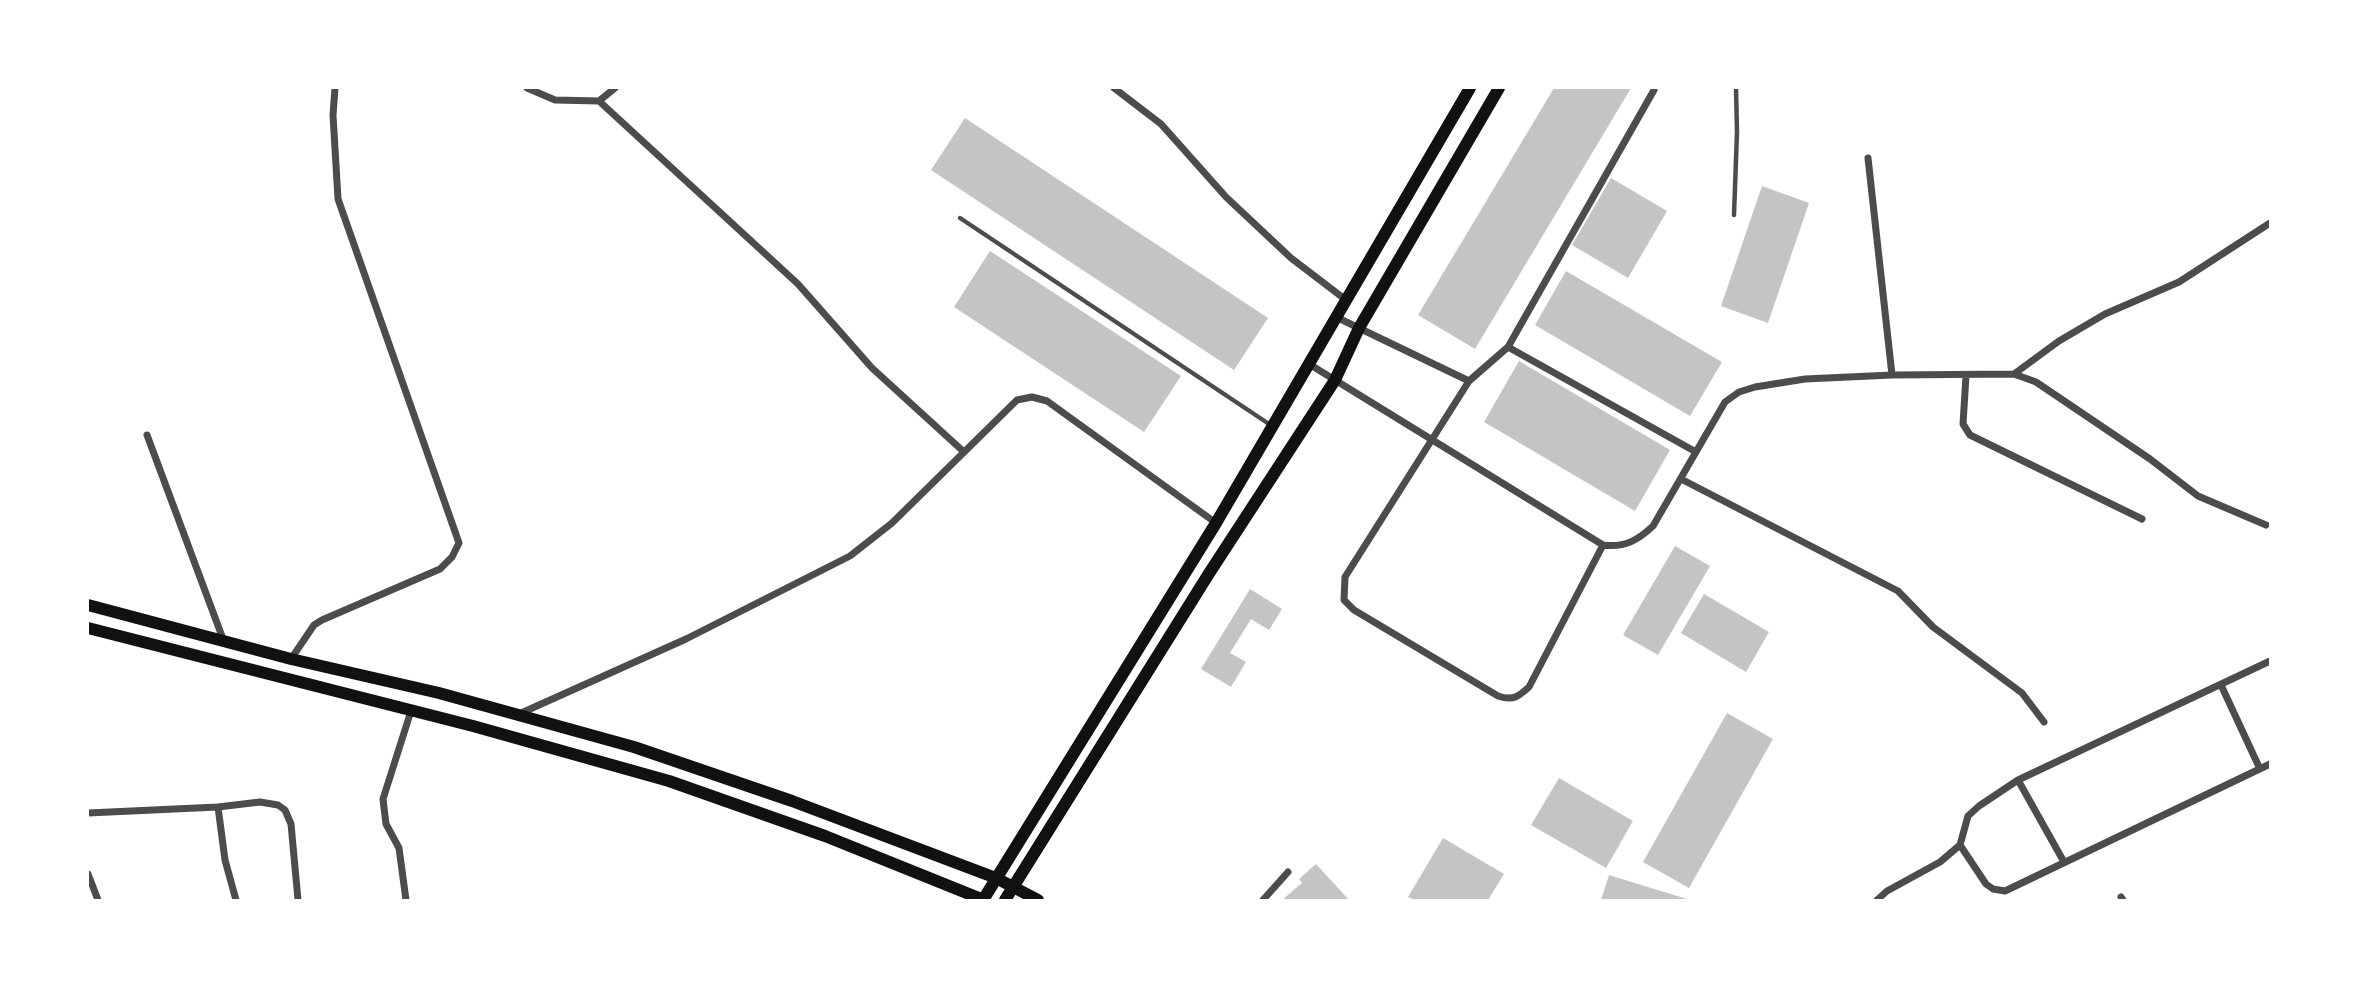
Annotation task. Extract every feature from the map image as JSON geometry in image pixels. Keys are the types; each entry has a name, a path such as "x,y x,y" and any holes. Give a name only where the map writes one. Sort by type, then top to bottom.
{"main road":[{"path":"88,628 473,726 669,781 825,836 984,900 1216,523 1470,88"},
{"path":"1005,901 1208,575 1335,380 1359,328 1499,88"},
{"path":"88,604 291,659 518,714 634,747 779,796 996,878 1038,901"}],"street":[{"path":"291,659 314,625 440,569 452,557 459,543 338,198 333,114 335,88"},
{"path":"527,88 555,100 599,101 615,88"},
{"path":"1114,88 1161,124 1226,197 1292,258 1346,300"},
{"path":"1603,545 1529,687 1516,698 1509,700 1354,610 1344,600 1345,577 1469,381 1508,347 1654,90"},
{"path":"599,101 798,284 872,368 964,452"},
{"path":"1868,158 1892,375"},
{"path":"2014,374 2059,341 2105,314 2179,282 2270,223"},
{"path":"1336,317 1469,381"},
{"path":"1508,347 1696,452"},
{"path":"1309,364 1603,545 1618,547 1639,540 1653,526 1725,402 1739,392 1805,379 1892,375 2014,374 2036,383 2150,459 2198,496 2266,525"},
{"path":"1966,376 1963,424 1970,435 2142,519"},
{"path":"518,714 686,639 850,556 892,523 1017,400 1031,397 1047,401 1216,523"},
{"path":"147,435 223,639"},
{"path":"1681,479 1898,591 1933,628 2022,693 2044,722"},
{"path":"1877,901 1887,891 1940,862 1960,845 1968,816 2018,780 2270,661"},
{"path":"2221,685 2260,769"},
{"path":"406,901 399,848 386,824 383,799 411,711"},
{"path":"1960,845 1986,884 1993,889 2006,891 2270,764"},
{"path":"2018,780 2064,862"},
{"path":"88,813 218,807 260,802 278,805 285,810 291,824 298,901"},
{"path":"218,807 225,860 236,901"},
{"path":"1263,901 1288,873"},
{"path":"88,874 98,901"}],"lane":[{"path":"1734,215 1736,88"},
{"path":"960,218 1273,426"}],"building":[{"path":"1554,88 1631,88 1475,349 1418,315"},
{"path":"965,118 1268,318 1234,370 931,170"},
{"path":"1611,178 1667,211 1628,278 1572,245"},
{"path":"1762,186 1809,203 1768,323 1721,306"},
{"path":"990,251 1181,376 1144,432 954,307"},
{"path":"1566,271 1722,362 1690,416 1535,325"},
{"path":"1519,361 1670,450 1635,511 1484,422"},
{"path":"1675,546 1710,566 1658,655 1623,635"},
{"path":"1250,589 1282,609 1269,630 1251,619 1230,653 1246,662 1231,687 1201,669"},
{"path":"1704,594 1769,632 1746,672 1681,633"},
{"path":"1727,713 1773,739 1689,888 1643,862"},
{"path":"1559,778 1633,821 1606,868 1531,825"},
{"path":"1443,838 1504,874 1488,900 1415,900 1408,897"},
{"path":"1316,864 1349,900 1282,900 1302,883 1299,879"},
{"path":"1609,875 1690,900 1601,900"}]}
